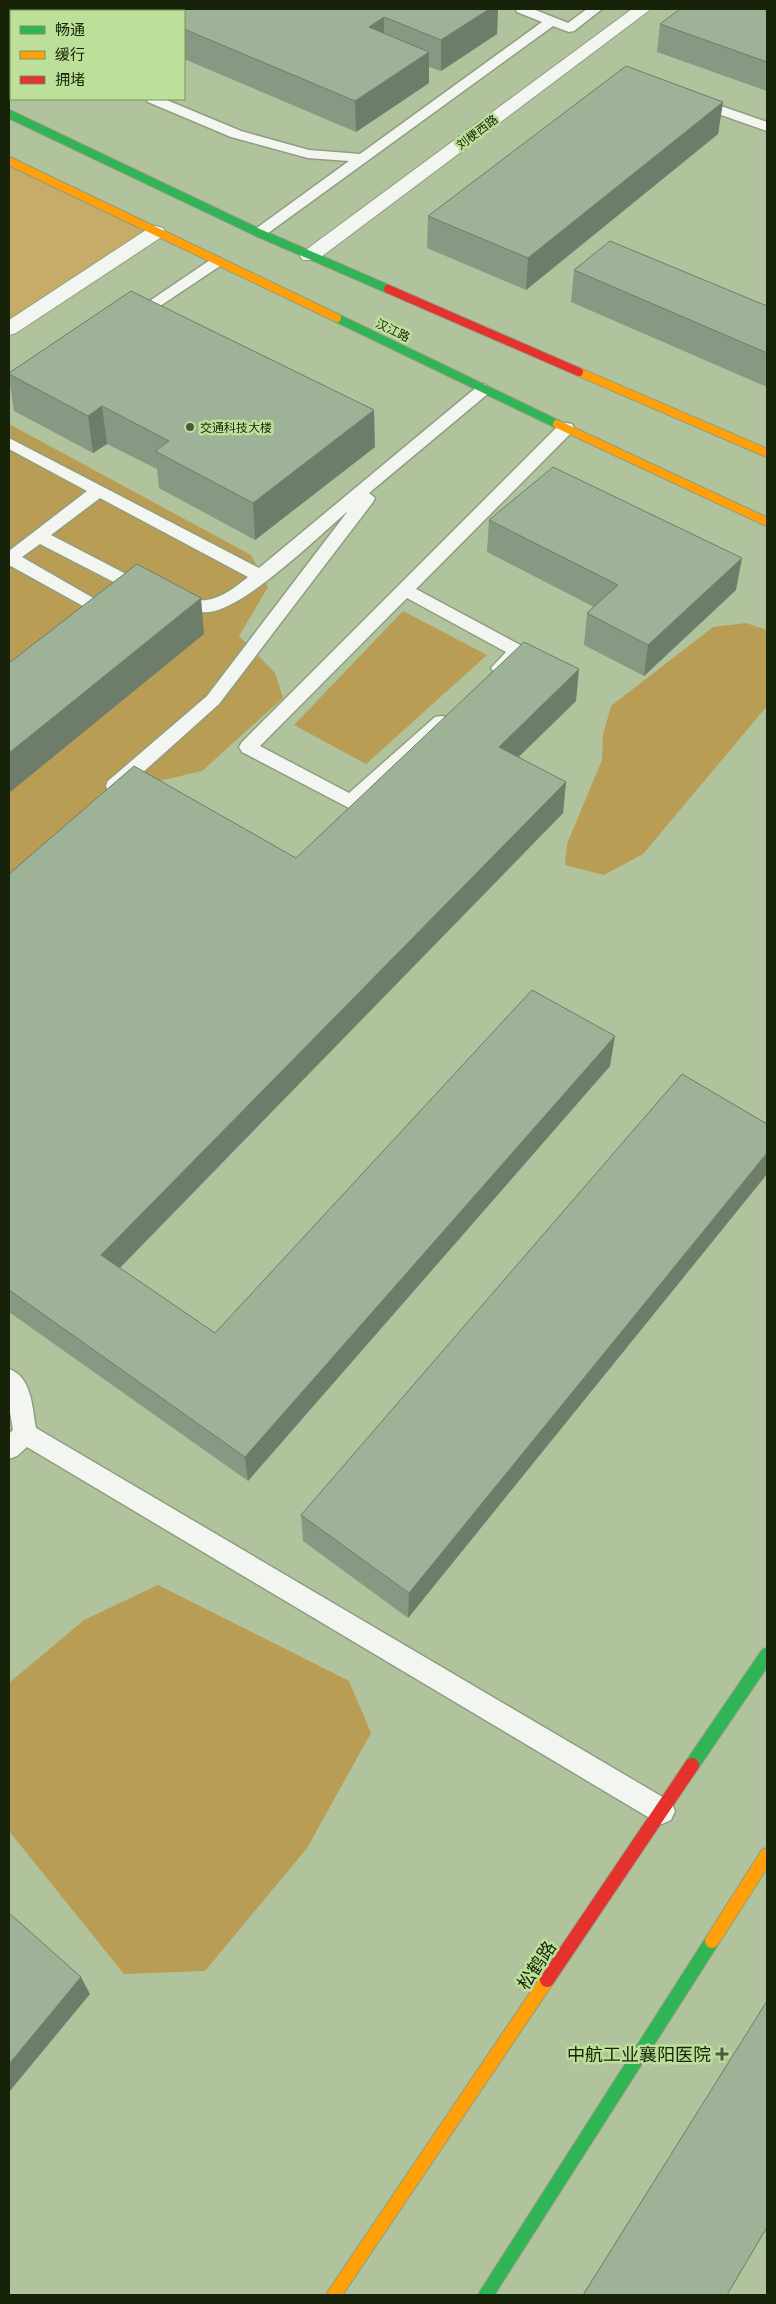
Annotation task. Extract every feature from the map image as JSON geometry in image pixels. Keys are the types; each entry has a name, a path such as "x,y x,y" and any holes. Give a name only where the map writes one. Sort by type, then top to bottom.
{"main road":[{"path":"9,114 259,234 767,453"},
{"name":"汉江路","path":"9,160 484,389 767,522"},
{"name":"松鹤路","path":"334,2295 767,1655"},
{"path":"486,2295 767,1855"}],"street":[{"name":"刘梗西路","path":"310,256 643,9"},
{"path":"9,329 156,232"}],"lane":[{"path":"522,9 569,28 595,9"},
{"path":"259,234 553,20"},
{"path":"684,97 767,128"},
{"path":"155,100 236,134 308,154 363,158"},
{"path":"121,326 218,261"},
{"path":"9,558 117,597 209,606 240,593 484,389"},
{"path":"453,710 351,802 248,747 566,428"},
{"path":"9,443 260,576"},
{"path":"102,797 213,700 391,467"},
{"path":"9,558 98,491"},
{"path":"39,536 117,597"},
{"path":"405,590 518,651 489,678"},
{"path":"86,622 117,597"},
{"path":"9,1379 18,1392 17,1442 662,1811"}],"shaded area":[{"path":"9,161 156,232 9,329"},
{"path":"9,424 251,555 268,587 239,636 275,673 283,698 202,771 155,782 9,889"},
{"path":"403,611 487,655 366,764 294,725"},
{"path":"746,623 767,630 767,706 643,854 604,875 565,865 567,844 602,760 603,735 611,706 713,627"},
{"path":"158,1585 349,1681 371,1733 307,1848 205,1971 124,1974 9,1831 9,1683 84,1620"}],"building":[{"path":"135,9 489,9 441,40 384,17 369,27 429,52 355,101 185,29 185,10"},
{"path":"680,9 767,9 767,62 660,24"},
{"path":"626,66 723,102 528,258 428,216"},
{"path":"610,241 767,306 767,353 574,270"},
{"name":"交通科技大楼","path":"131,291 374,410 253,503 155,451 169,441 102,406 88,416 9,374"},
{"path":"553,467 742,558 648,645 587,613 618,585 489,520"},
{"path":"137,564 201,598 9,753 9,663"},
{"path":"524,642 579,669 499,747 566,782 101,1255 215,1333 532,990 615,1036 245,1457 9,1290 9,874 134,766 296,858"},
{"path":"682,1074 767,1124 767,1153 409,1593 301,1515"},
{"path":"9,1913 81,1977 9,2064"},
{"path":"767,2001 767,2227 727,2295 583,2295"}],"traffic: fast":[{"path":"9,114 259,233 388,289"},
{"path":"337,318 557,424"},
{"path":"692,1765 767,1655"},
{"path":"486,2295 712,1941"}],"traffic: slow":[{"path":"9,161 337,318"},
{"path":"579,372 767,453"},
{"path":"557,424 767,522"},
{"path":"712,1941 767,1855"},
{"path":"334,2295 547,1980"}],"traffic: jam":[{"path":"388,289 579,372"},
{"path":"547,1980 692,1765"}],"place":[{"name":"交通科技大楼","path":"190,427"},
{"name":"中航工业襄阳医院","path":"722,2054"}]}
